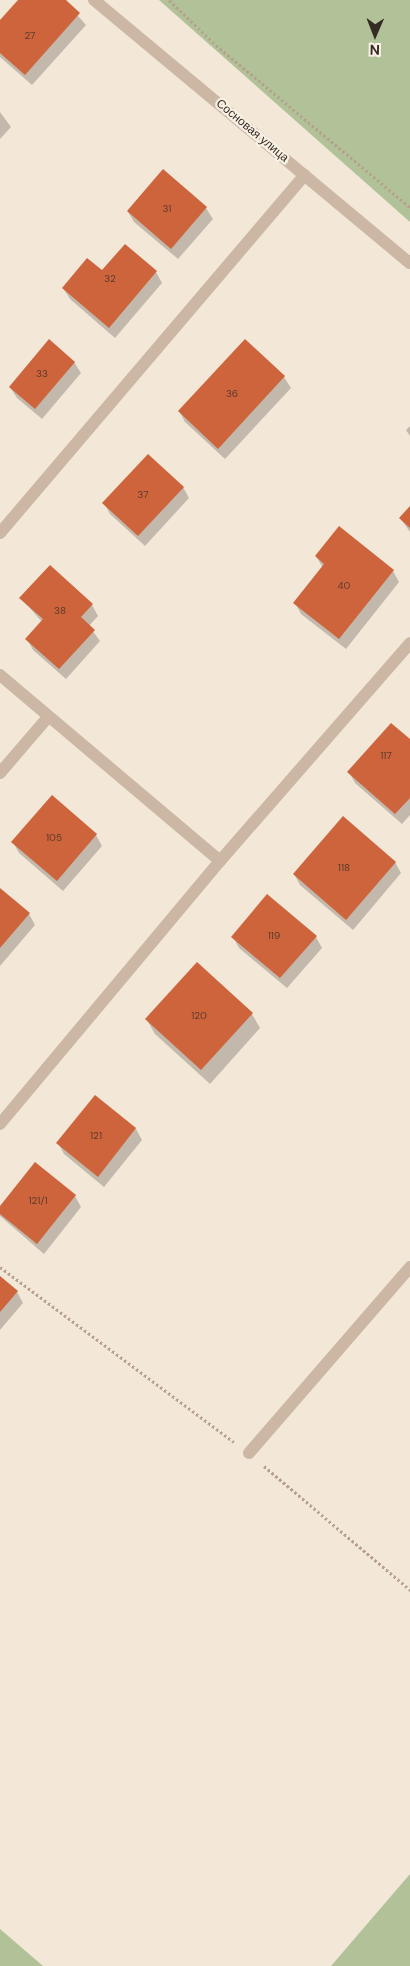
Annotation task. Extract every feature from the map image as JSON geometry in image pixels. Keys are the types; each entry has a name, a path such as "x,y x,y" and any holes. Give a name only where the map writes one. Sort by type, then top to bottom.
{"street":[{"name":"Сосновая улица","path":"94,0 410,263"},
{"path":"0,533 304,175"},
{"path":"0,1124 220,861 410,643"},
{"path":"0,676 220,861"},
{"path":"0,774 48,716"},
{"path":"249,1453 410,1267"}],"path":[{"path":"169,0 216,45 410,207"},
{"path":"0,1267 249,1453 410,1590"}],"green space":[{"path":"159,0 410,0 410,222"},
{"path":"410,1874 410,1966 331,1966"},
{"path":"0,1929 43,1966 0,1966"}],"building":[{"path":"18,0 66,0 80,13 25,75 0,53 0,20"},
{"path":"163,169 207,207 171,249 127,211"},
{"path":"125,244 157,271 109,328 62,288 87,258 102,270"},
{"path":"49,339 75,362 35,409 9,387"},
{"path":"245,339 285,376 218,449 178,411"},
{"path":"148,454 184,487 138,536 102,503"},
{"path":"410,506 410,528 399,518"},
{"path":"339,526 394,570 339,639 293,603 324,564 315,556"},
{"path":"50,565 93,604 81,617 95,630 59,669 25,639 43,619 19,598"},
{"path":"391,723 410,739 410,798 395,814 347,772"},
{"path":"52,795 97,834 57,881 11,842"},
{"path":"343,816 396,862 346,920 293,874"},
{"path":"0,888 30,913 0,948"},
{"path":"267,894 317,936 280,978 231,937"},
{"path":"197,962 253,1013 201,1070 145,1019"},
{"path":"95,1095 136,1128 98,1177 56,1143"},
{"path":"35,1162 76,1195 37,1244 0,1214 0,1206"},
{"path":"0,1276 18,1291 0,1312"}]}
